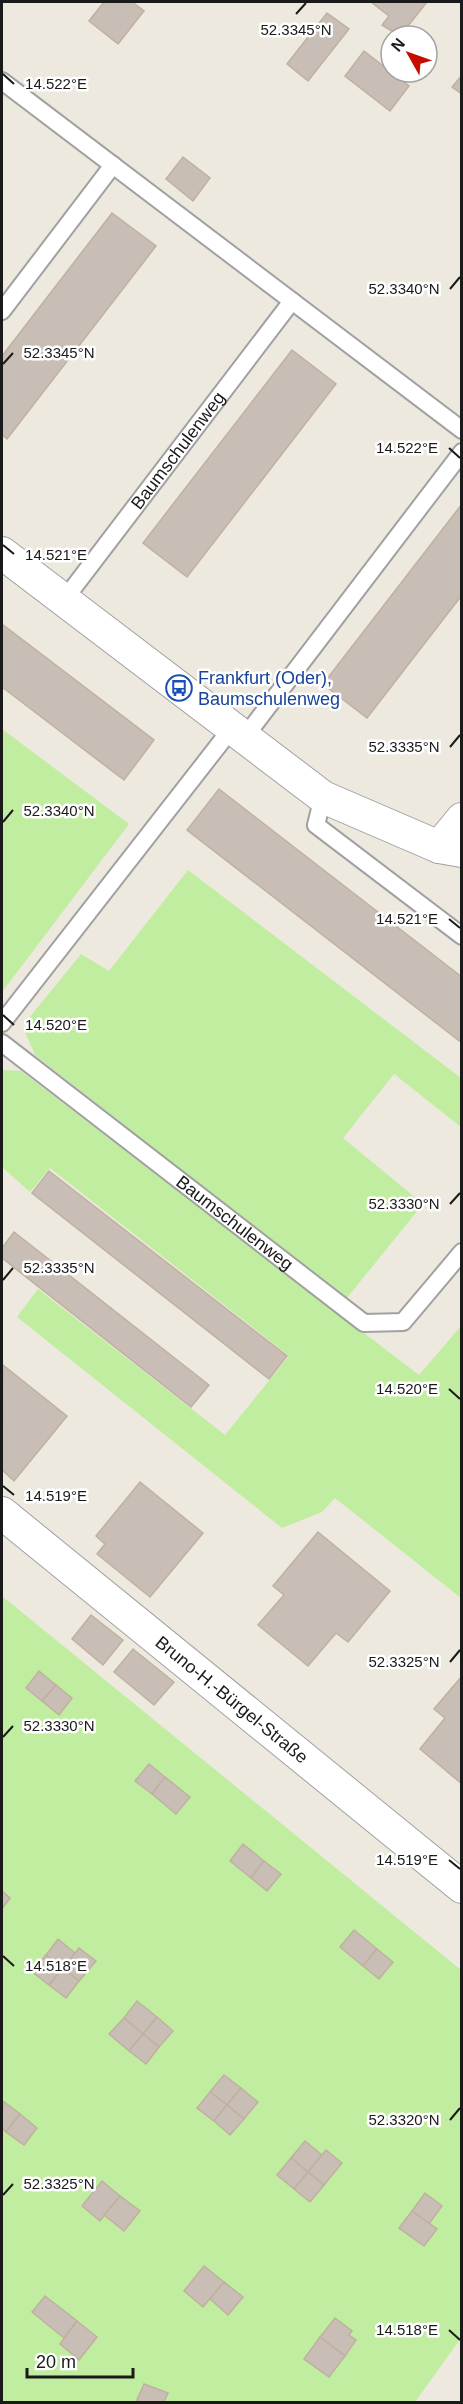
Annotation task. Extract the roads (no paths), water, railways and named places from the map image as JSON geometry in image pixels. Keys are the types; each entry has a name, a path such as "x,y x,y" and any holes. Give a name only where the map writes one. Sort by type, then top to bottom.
{"street":[{"path":"2,553 323,797 450,849 462,819"},
{"name":"Bruno-H.-Bürgel-Straße","path":"2,1513 462,1887"}],"lane":[{"path":"2,81 462,430"},
{"path":"2,310 113,165"},
{"name":"Baumschulenweg","path":"64,600 292,301"},
{"path":"2,1023 238,733 462,452"},
{"path":"323,797 316,825 462,936"},
{"name":"Baumschulenweg","path":"2,1044 364,1323 403,1322 462,1252"}],"place":[{"name":"Frankfurt (Oder), Baumschulenweg","path":"179,688"}]}
